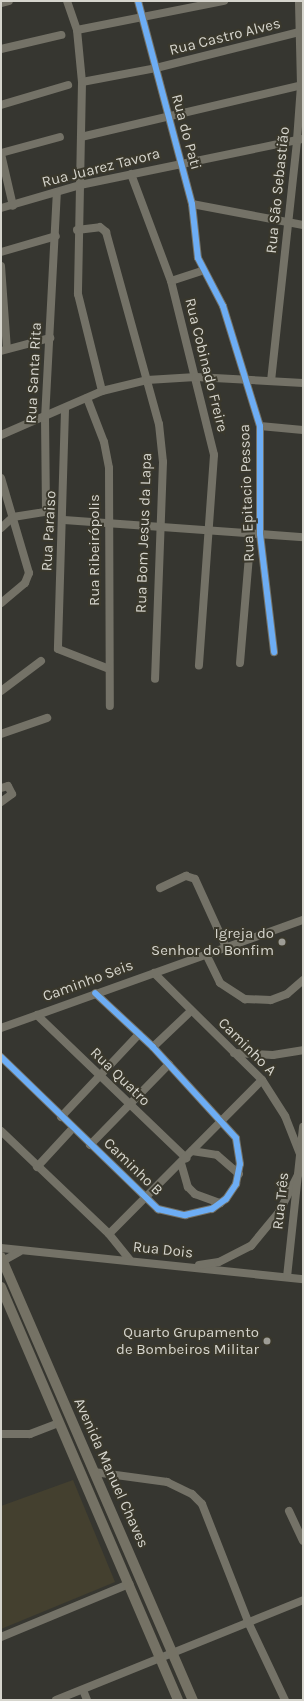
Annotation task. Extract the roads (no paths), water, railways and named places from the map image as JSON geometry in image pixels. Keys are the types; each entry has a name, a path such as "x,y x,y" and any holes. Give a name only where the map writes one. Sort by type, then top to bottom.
{"main road":[{"name":"Avenida Manuel Chaves","path":"2,1260 194,1700"},
{"name":"Avenida Manuel Chaves","path":"1,1287 128,1584 161,1657 178,1700"}],"street":[{"path":"1,3 9,1"},
{"path":"67,1 77,30 82,82 77,230 78,294 102,391"},
{"name":"Rua do Pati","path":"138,1 192,204 202,271"},
{"path":"77,30 224,1"},
{"name":"Rua São Sebastião","path":"271,381 300,140 302,32 299,1"},
{"name":"Rua Castro Alves","path":"82,82 156,68 302,32"},
{"path":"1,49 61,35"},
{"path":"1,105 68,85"},
{"path":"81,137 302,85"},
{"path":"13,206 1,154 60,138"},
{"name":"Rua Juarez Tavora","path":"1,208 13,206 78,186 181,163 300,140"},
{"name":"Rua Cobinado Freire","path":"131,174 171,281 196,377 214,455 211,530 200,666"},
{"name":"Rua Santa Rita","path":"13,517 46,512 50,338 59,192"},
{"path":"192,204 303,225"},
{"name":"Rua Bom Jesus da Lapa","path":"77,230 104,229 147,380 162,445 161,526 155,613 155,679"},
{"path":"1,252 56,236"},
{"path":"1,266 4,350 50,338"},
{"path":"171,281 202,271"},
{"name":"Rua Epitacio Pessoa","path":"202,271 223,306 260,426 260,534 274,652"},
{"path":"1,435 63,411 102,391 147,380 196,377 303,383"},
{"name":"Rua Ribeirópolis","path":"87,398 107,456 110,522 107,668 110,706"},
{"name":"Rua Paraiso","path":"63,411 64,520 58,646 61,652 107,668"},
{"path":"260,426 303,430"},
{"path":"1,478 28,568 25,583 1,603"},
{"path":"1,528 13,517"},
{"path":"64,520 110,522 303,537"},
{"path":"240,662 251,533"},
{"path":"1,691 41,661"},
{"path":"1,734 47,718"},
{"path":"1,788 10,789 12,796 5,801"},
{"path":"160,888 186,876 195,879 226,947"},
{"name":"Caminho Seis","path":"1,1028 303,920"},
{"path":"206,954 220,984 245,999 271,1000 287,994 303,980"},
{"name":"Caminho A","path":"154,973 262,1080 285,1116 300,1154"},
{"name":"Caminho B","path":"1,1057 145,1199 168,1214 185,1215 203,1213 220,1203 231,1193 239,1174 239,1146 223,1119 153,1047 95,994"},
{"path":"153,1047 191,1011"},
{"name":"Rua Quatro","path":"36,1015 100,1076 183,1161"},
{"path":"61,1116 139,1034"},
{"path":"234,1053 273,1055 303,1050"},
{"path":"90,1145 169,1064"},
{"path":"109,1234 262,1080"},
{"name":"Rua Três","path":"287,1277 303,1127"},
{"path":"37,1167 73,1128"},
{"path":"1,1131 37,1167 109,1234 130,1260"},
{"path":"192,1152 218,1156 239,1174"},
{"path":"183,1161 188,1187 195,1194 220,1203"},
{"path":"188,1267 219,1262 251,1246 279,1212 299,1173"},
{"name":"Rua Dois","path":"1,1248 19,1252 130,1260 303,1279"},
{"path":"2,1260 19,1252"},
{"path":"1,1434 30,1434 59,1423"},
{"path":"94,1472 156,1480 192,1494 202,1504 249,1624 285,1700"},
{"path":"289,1511 303,1541"},
{"path":"1,1637 128,1584"},
{"path":"56,1700 173,1652 249,1624 303,1600"},
{"path":"83,1690 87,1700"}],"place":[{"name":"Igreja do Senhor do Bonfim","path":"282,942"},
{"name":"Quarto Grupamento de Bombeiros Militar","path":"267,1341"}]}
